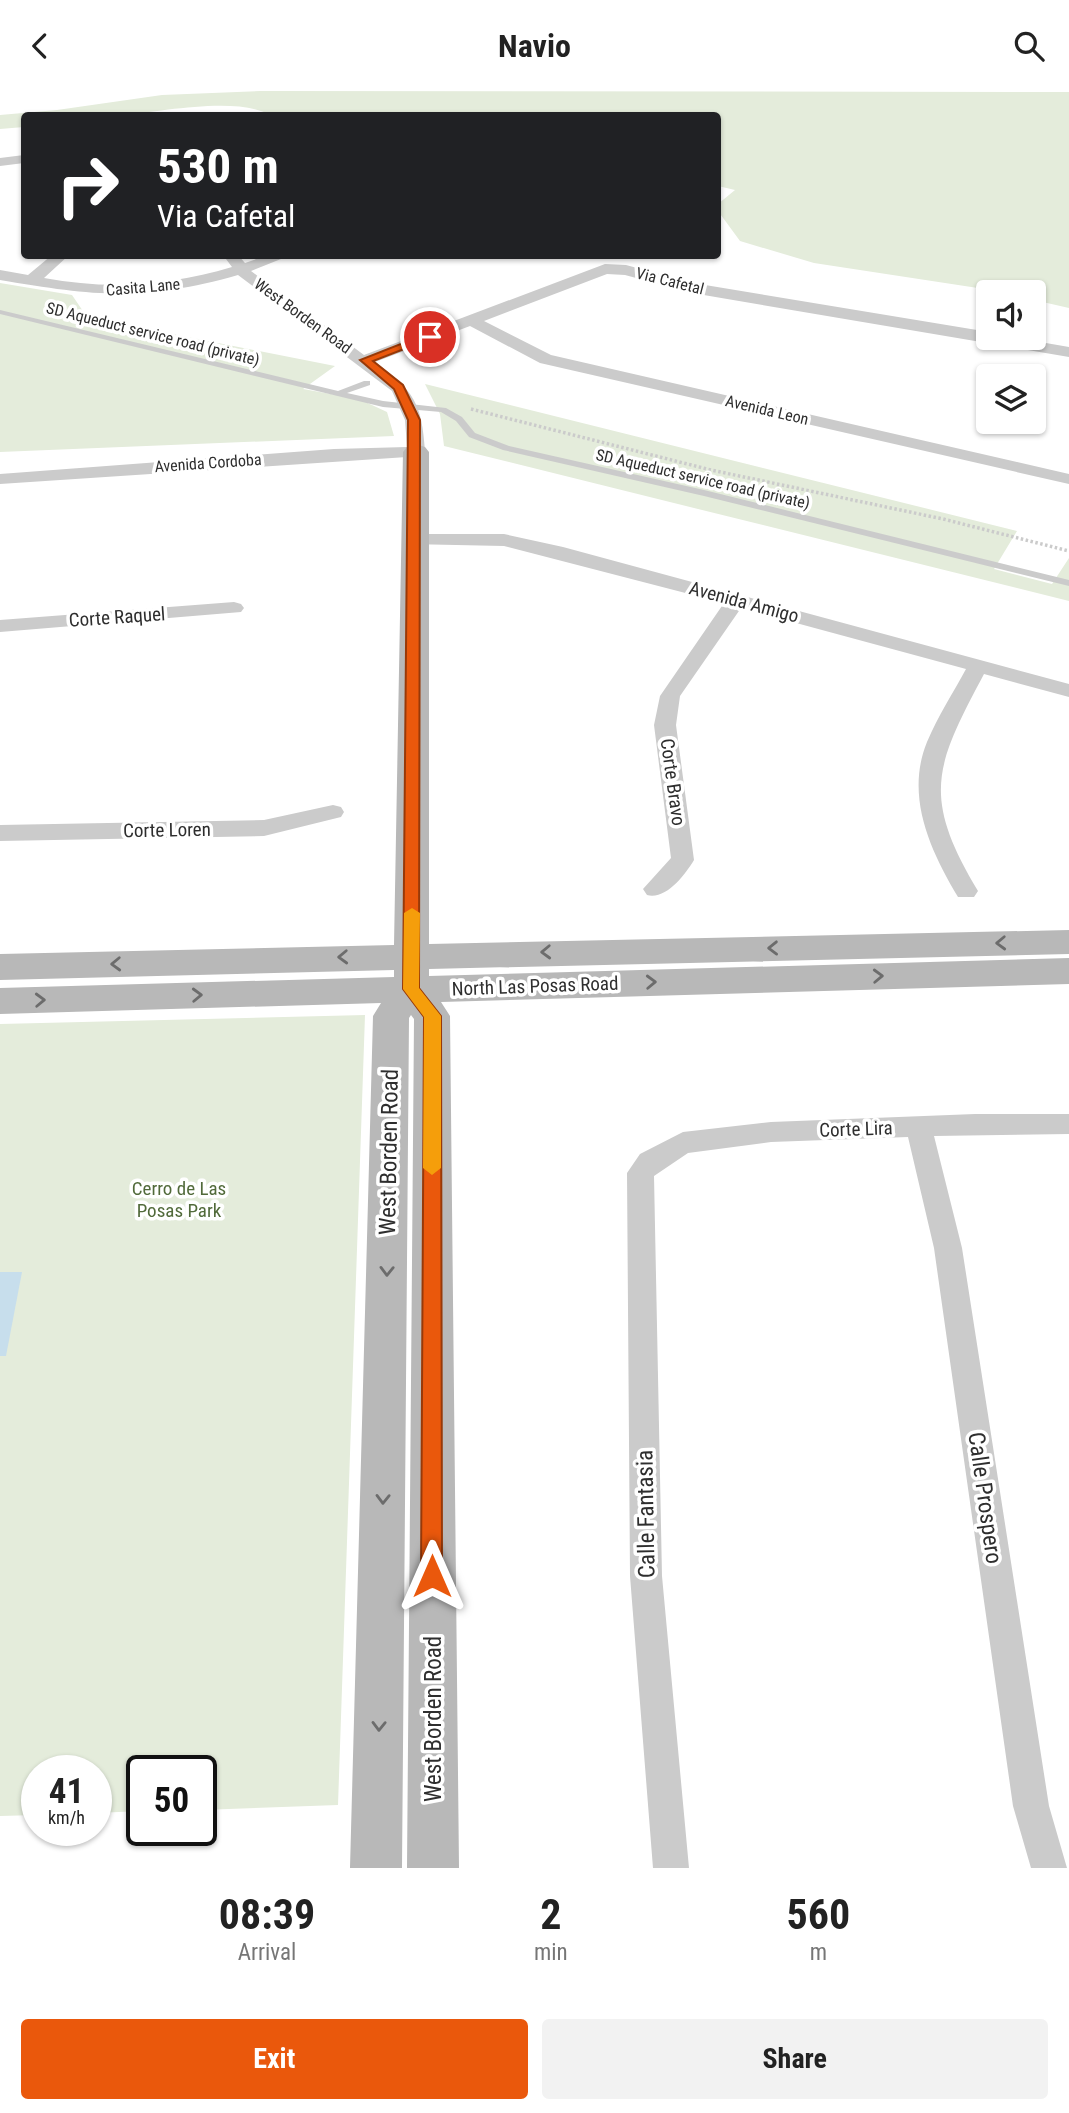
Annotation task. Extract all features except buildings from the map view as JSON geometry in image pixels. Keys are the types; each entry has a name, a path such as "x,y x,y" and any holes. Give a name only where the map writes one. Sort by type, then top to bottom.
{"main road":[{"path":"411,973 416,452"},
{"name":"North Las Posas Road","path":"0,1001 411,973 1069,942"},
{"name":"North Las Posas Road","path":"0,967 411,973 1069,971"},
{"name":"West Borden Road","path":"376,1868 391,1017 411,973"},
{"name":"West Borden Road","path":"411,973 432,1016 433,1868"}],"street":[{"path":"0,162 21,159"},
{"path":"32,280 57,259"},
{"name":"West Borden Road","path":"233,259 243,270 399,387 410,406"},
{"name":"Casita Lane","path":"0,275 90,290 128,291 174,285 243,270 273,259"},
{"name":"Via Cafetal","path":"365,360 605,269 626,270 692,288 976,336"},
{"name":"Avenida Leon","path":"473,321 520,348 546,359 1069,479"},
{"name":"Via Cafetal","path":"1046,348 1069,352"},
{"path":"410,406 416,452"},
{"name":"Avenida Cordoba","path":"0,479 334,454 416,452"},
{"name":"Avenida Amigo","path":"415,540 504,540 1069,691"},
{"name":"Corte Bravo","path":"655,889 683,860 665,725 670,696 736,600"},
{"name":"Corte Raquel","path":"0,626 234,608"},
{"path":"966,891 947,862 930,794 933,754 978,666"},
{"name":"Corte Loren","path":"0,833 264,828 333,812"},
{"name":"Corte Lira","path":"649,1162 683,1143 758,1133 975,1124 1069,1124"},
{"name":"Calle Prospero","path":"919,1128 948,1248 1031,1806 1049,1868"},
{"name":"Calle Fantasia","path":"649,1162 640,1173 646,1576 671,1868"}],"lane":[{"name":"SD Aqueduct service road (private)","path":"0,312 383,404 443,410 459,419 472,435 506,448 704,493 1069,583"},
{"path":"339,394 367,383"}],"path":[{"path":"443,410 443,405 452,403 711,470 943,519 1069,551"}],"green space":[{"path":"260,91 1069,92 1069,308 1046,303 1046,280 976,280 976,288 814,263 740,241 721,215 721,202 735,190 721,187 721,112 262,112 219,106 148,112 34,112 162,95"},
{"path":"21,113 21,127 0,129 0,115"},
{"path":"0,283 72,295 87,317 335,366 303,389 359,399 387,412 394,436 0,452"},
{"path":"425,384 1017,531 994,569 1052,584 1069,558 1069,601 444,446 440,414"},
{"name":"Cerro de Las Posas Park","path":"365,1015 338,1805 217,1809 217,1755 126,1755 126,1812 112,1812 112,1755 21,1755 21,1815 0,1816 0,1024"}],"water":[{"path":"0,1272 22,1272 6,1356 0,1356"}],"slow traffic":[{"path":"412,913 411,989 432,1016 432,1168"}],"route":[{"path":"430,337 365,360 399,387 410,406 414,420 416,452 411,989 432,1016 432,1576"}]}
